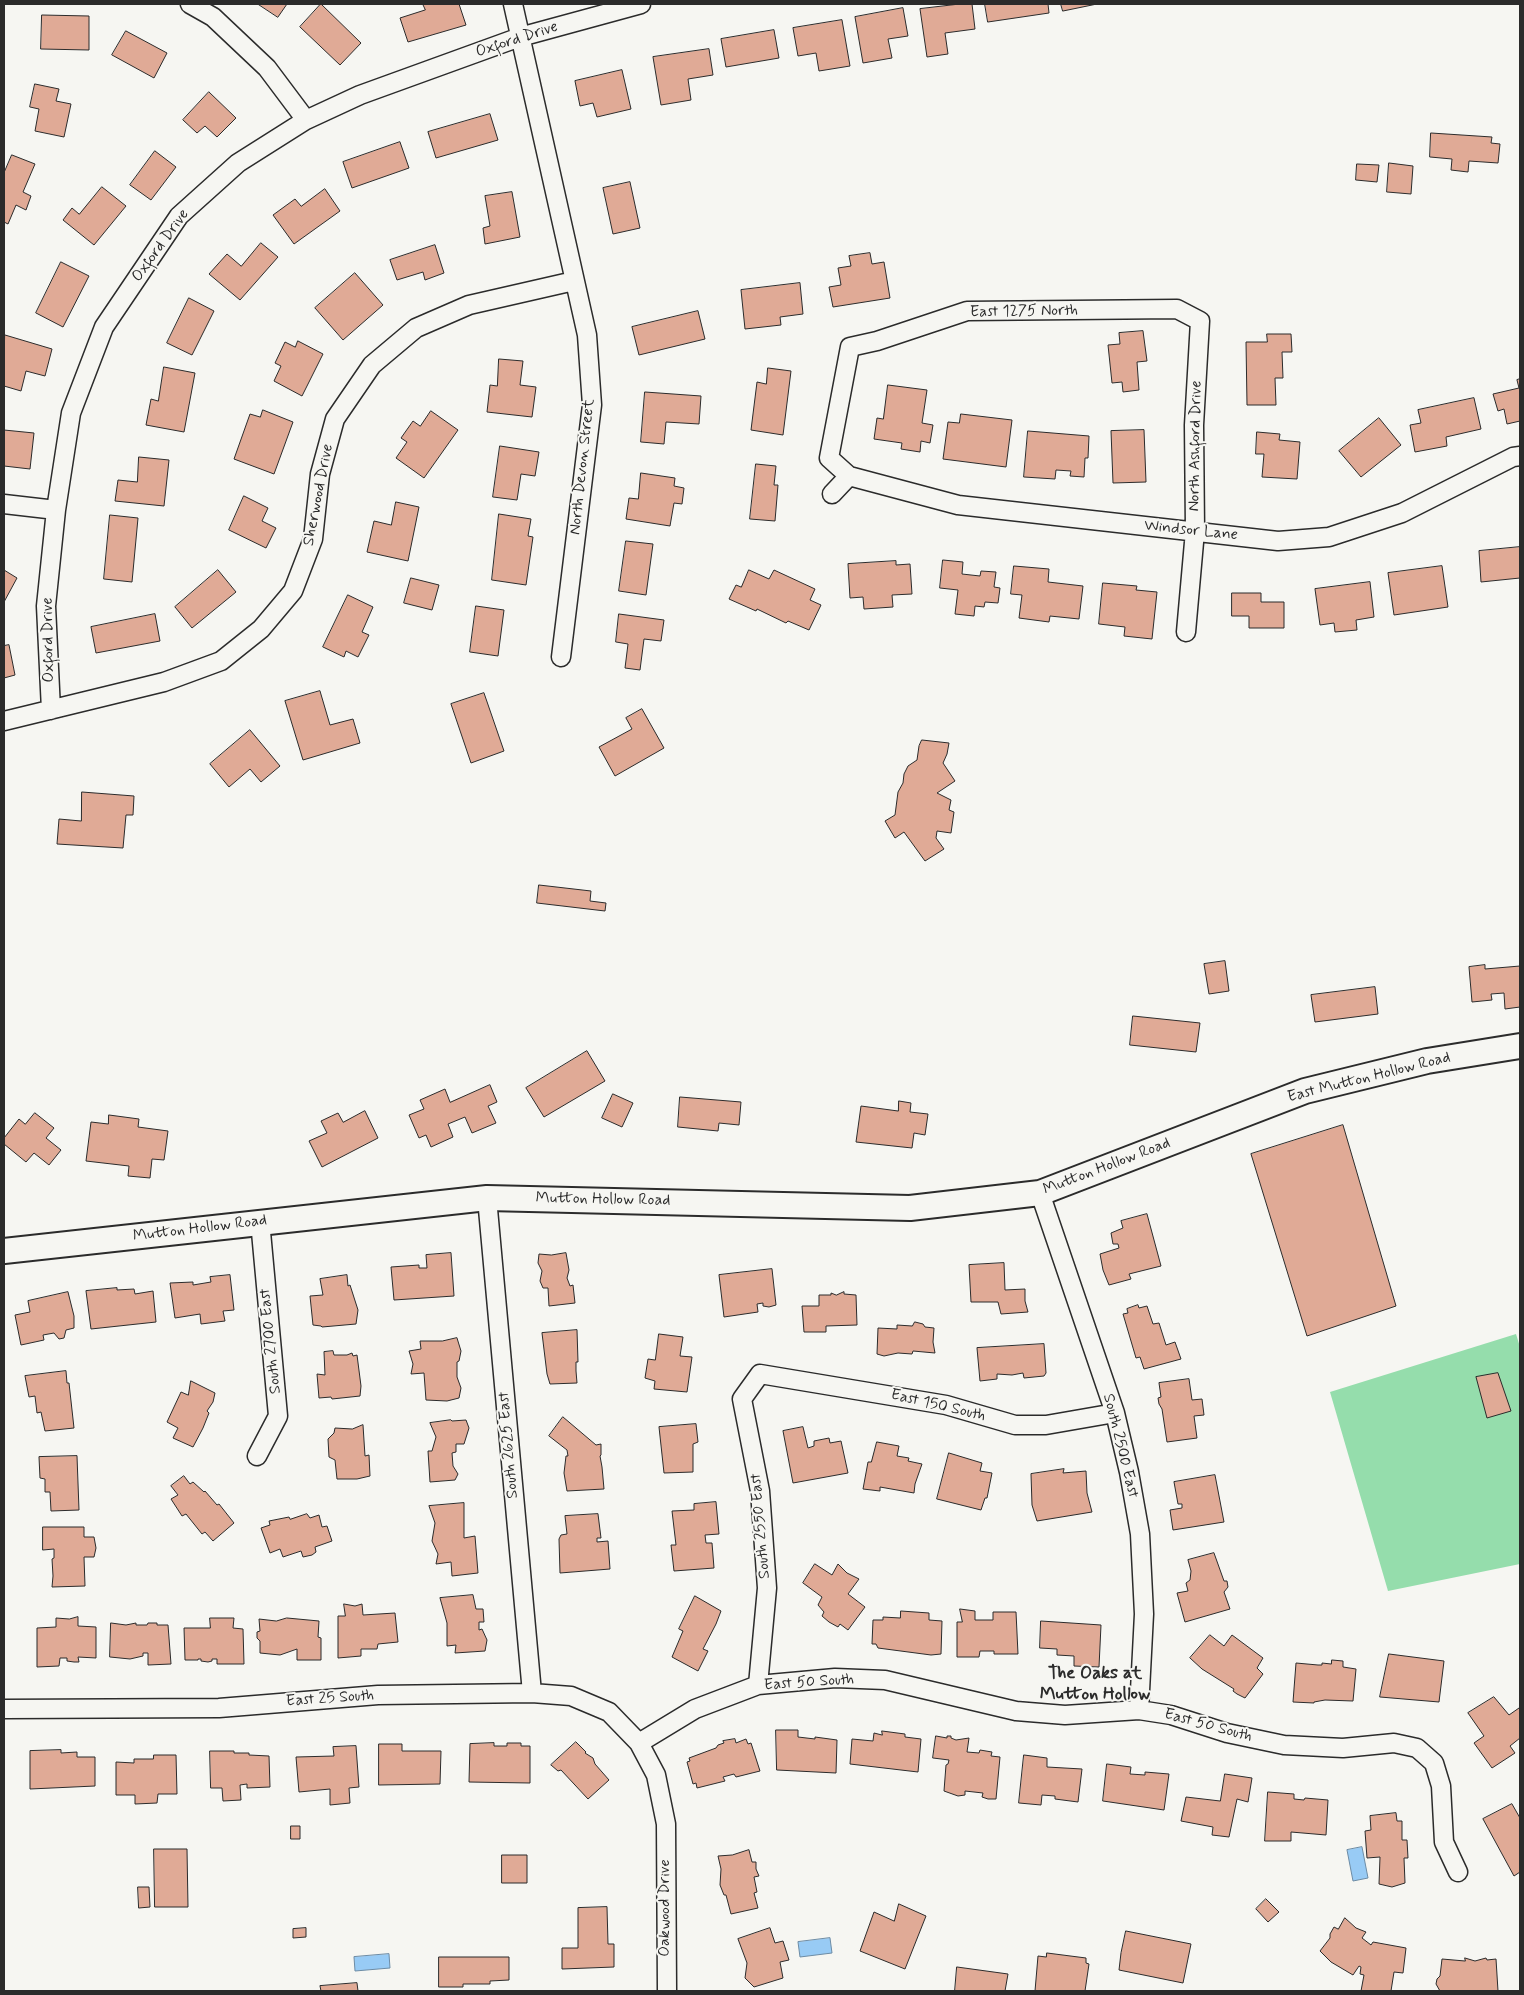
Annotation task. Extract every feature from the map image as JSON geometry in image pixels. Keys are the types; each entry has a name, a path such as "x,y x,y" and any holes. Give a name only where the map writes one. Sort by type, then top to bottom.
{"street":[{"path":"190,4 213,17 267,68 306,120"},
{"name":"North Devon Street","path":"513,4 587,335 592,405 561,657"},
{"name":"Oxford Drive","path":"51,710 46,606 56,510 71,414 104,327 179,216 238,163 306,120 360,95 520,37 641,4"},
{"name":"Sherwood Drive","path":"4,721 164,682 222,661 261,629 293,591 313,539 320,474 335,419 372,365 416,328 460,308 574,281"},
{"name":"East 1275 North","path":"849,476 829,458 850,347 877,341 967,311 1177,309 1200,320"},
{"name":"North Ashford Drive","path":"1186,632 1195,531 1194,425 1200,320"},
{"name":"Windsor Lane","path":"849,476 958,505 1278,541 1329,537 1402,513 1513,457 1520,456"},
{"path":"832,494 849,476"},
{"path":"4,504 56,510"},
{"name":"East Mutton Hollow Road","path":"1194,1134 1305,1091 1427,1060 1520,1046"},
{"name":"Mutton Hollow Road","path":"4,1251 487,1198 910,1208 1040,1193 1194,1134"},
{"name":"South 2500 East","path":"1040,1193 1115,1413 1129,1472 1140,1534 1144,1614 1139,1710"},
{"name":"South 2625 East","path":"487,1198 532,1693"},
{"name":"South 2700 East","path":"257,1456 278,1416 260,1222"},
{"name":"East 150 South","path":"760,1374 946,1405 1015,1425 1046,1425 1115,1413"},
{"name":"South 2550 East","path":"758,1685 767,1588 760,1491 742,1399 760,1374"},
{"name":"East 50 South","path":"639,1743 695,1709 758,1685 835,1678 885,1680 1016,1711 1065,1714 1139,1710 1171,1715 1227,1733 1284,1745 1343,1748 1394,1743 1417,1748 1434,1763 1441,1786 1444,1842 1458,1872"},
{"name":"East 25 South","path":"4,1708 219,1708 378,1695 532,1693 571,1696 609,1712 639,1743"},
{"name":"Oakwood Drive","path":"639,1743 656,1775 666,1824 667,1991"}],"green space":[{"path":"1516,1334 1520,1347 1520,1564 1388,1591 1330,1392"}],"water":[{"path":"1362,1847 1368,1878 1353,1881 1347,1850"},
{"path":"830,1938 832,1953 800,1957 798,1942"},
{"path":"389,1954 390,1968 355,1971 354,1957"}],"building":[{"path":"258,4 287,4 278,17"},
{"path":"321,4 361,43 340,65 300,27"},
{"path":"423,4 459,4 466,25 408,42 400,18 425,10"},
{"path":"972,4 975,29 945,33 948,54 927,57 920,9"},
{"path":"985,4 1048,4 1049,13 988,22"},
{"path":"1061,4 1097,4 1063,11"},
{"path":"903,8 908,36 888,39 892,58 863,63 855,17"},
{"path":"42,15 89,16 89,50 41,49"},
{"path":"842,20 850,66 819,71 816,53 798,56 793,28"},
{"path":"774,30 779,58 726,67 721,39"},
{"path":"126,31 167,53 154,78 112,55"},
{"path":"709,49 713,75 688,79 691,100 661,105 653,57"},
{"path":"622,70 631,109 597,117 593,103 580,106 575,81"},
{"path":"35,84 59,89 56,101 71,104 64,137 35,131 39,109 30,107"},
{"path":"209,92 236,118 217,137 205,126 197,133 183,120"},
{"path":"490,114 498,140 436,158 428,132"},
{"path":"1431,133 1492,137 1491,143 1500,144 1498,163 1469,161 1468,172 1451,170 1452,159 1430,157"},
{"path":"400,142 409,168 352,188 343,162"},
{"path":"155,151 176,167 151,200 130,185"},
{"path":"12,155 35,164 23,192 31,196 26,210 16,205 8,224 4,222 4,173"},
{"path":"1389,163 1413,166 1411,194 1387,192"},
{"path":"1357,164 1379,165 1377,182 1356,180"},
{"path":"630,182 640,228 613,234 603,188"},
{"path":"102,187 126,206 94,245 63,220 72,208 79,214"},
{"path":"325,189 340,211 294,244 273,215 295,199 301,206"},
{"path":"512,192 520,237 485,244 483,228 490,226 485,196"},
{"path":"261,243 278,257 240,300 209,274 227,254 241,266"},
{"path":"435,245 444,273 425,280 423,272 397,280 390,260"},
{"path":"870,253 872,264 884,262 890,298 833,307 829,287 841,285 838,268 851,266 849,256"},
{"path":"61,262 89,276 63,327 36,313"},
{"path":"355,273 383,305 343,340 315,308"},
{"path":"800,283 803,314 780,317 781,325 745,329 741,290"},
{"path":"189,298 214,311 192,355 167,343"},
{"path":"698,311 705,339 639,355 632,327"},
{"path":"1143,331 1147,361 1137,362 1139,390 1123,392 1122,382 1112,383 1108,345 1120,344 1119,333"},
{"path":"1267,334 1291,334 1292,352 1282,352 1283,378 1275,378 1276,405 1247,405 1246,342 1267,342"},
{"path":"5,335 52,349 45,376 26,371 21,391 4,386"},
{"path":"298,341 323,354 302,396 274,381 281,366 275,363 285,342 295,347"},
{"path":"499,359 523,361 520,385 536,387 532,417 487,412 490,385 497,386"},
{"path":"164,367 195,373 184,432 146,425 151,399 158,401"},
{"path":"768,368 791,371 783,435 751,430 757,382 766,384"},
{"path":"1520,379 1520,421 1507,424 1504,409 1498,411 1493,394 1519,388 1517,380"},
{"path":"888,385 927,390 922,423 933,425 930,443 921,441 920,452 901,449 902,443 874,439 877,418 883,419"},
{"path":"645,392 701,396 699,424 666,422 664,444 641,442"},
{"path":"1474,398 1481,429 1446,437 1447,446 1415,452 1410,425 1421,423 1418,410"},
{"path":"263,410 293,422 274,474 234,459 250,414 260,417"},
{"path":"431,411 458,430 424,478 396,458 407,442 401,438 413,421 420,426"},
{"path":"961,414 1012,420 1006,467 943,459 948,422 959,423"},
{"path":"1379,418 1401,445 1361,477 1339,451"},
{"path":"4,430 34,433 30,469 4,466"},
{"path":"1144,430 1146,482 1113,483 1111,431"},
{"path":"1028,431 1089,436 1088,458 1085,458 1084,477 1070,476 1071,471 1056,470 1055,479 1024,477"},
{"path":"1257,432 1280,434 1279,440 1300,442 1297,479 1262,477 1264,454 1256,454"},
{"path":"500,446 539,452 535,476 521,474 517,500 493,497"},
{"path":"139,457 169,460 164,506 115,501 118,480 137,482"},
{"path":"756,464 776,466 774,485 778,485 775,521 750,519"},
{"path":"641,473 675,478 674,486 684,488 682,504 674,503 670,526 626,519 629,498 638,499"},
{"path":"244,496 268,508 262,521 276,528 266,548 229,530"},
{"path":"396,502 419,507 408,561 367,552 374,521 391,525"},
{"path":"499,514 531,519 528,536 533,537 526,585 492,580"},
{"path":"110,515 138,518 132,582 104,579"},
{"path":"626,541 653,544 646,595 619,591"},
{"path":"1520,547 1520,578 1481,582 1479,551"},
{"path":"943,560 963,562 962,574 980,576 981,571 996,572 994,587 1000,588 998,603 985,602 984,607 975,606 974,616 955,614 958,590 940,588"},
{"path":"896,561 896,565 910,564 912,594 892,595 893,607 864,609 863,597 850,598 848,564"},
{"path":"1014,566 1049,569 1048,582 1083,586 1079,619 1050,616 1049,622 1019,618 1022,595 1011,594"},
{"path":"1442,566 1448,607 1394,615 1388,573"},
{"path":"4,570 17,578 4,602"},
{"path":"218,570 236,592 192,628 175,607"},
{"path":"749,570 769,579 774,570 815,589 810,600 821,605 809,630 788,621 786,623 757,609 756,611 729,599 736,585 741,587"},
{"path":"411,578 439,585 432,610 404,603"},
{"path":"1370,582 1374,617 1356,620 1357,630 1335,632 1334,623 1320,625 1315,589"},
{"path":"1103,583 1137,586 1136,590 1157,592 1152,639 1124,636 1125,627 1099,624"},
{"path":"1232,593 1261,593 1261,602 1284,602 1284,628 1249,628 1249,616 1232,616"},
{"path":"348,595 373,607 362,632 369,635 358,657 346,651 344,657 323,647"},
{"path":"476,606 504,610 498,656 470,652"},
{"path":"155,614 160,641 96,653 91,627"},
{"path":"619,614 664,620 661,641 644,639 640,670 625,668 628,644 616,642"},
{"path":"9,645 15,675 4,678 4,646"},
{"path":"320,691 330,725 353,719 360,743 303,760 285,701"},
{"path":"484,693 504,751 471,763 451,704"},
{"path":"642,709 664,748 615,776 599,747 632,729 626,718"},
{"path":"250,730 280,766 261,782 250,769 229,787 210,764"},
{"path":"922,740 949,743 943,763 955,781 937,793 951,800 949,810 954,812 951,833 937,831 936,838 944,849 925,861 904,832 895,838 885,821 895,815 898,792 903,783 904,774 908,766 917,760"},
{"path":"82,792 134,796 133,815 126,815 123,848 57,844 59,819 81,821"},
{"path":"539,885 591,891 590,901 606,903 605,911 537,903"},
{"path":"1225,961 1229,991 1209,994 1204,964"},
{"path":"1485,965 1485,969 1520,966 1520,1007 1505,1009 1504,993 1491,994 1492,1000 1472,1002 1469,967"},
{"path":"1375,987 1378,1014 1315,1022 1311,995"},
{"path":"1133,1016 1200,1023 1196,1052 1130,1045"},
{"path":"587,1051 605,1081 544,1117 526,1088"},
{"path":"490,1085 497,1102 488,1106 496,1123 472,1133 465,1117 448,1124 453,1137 431,1147 426,1135 419,1138 409,1115 424,1109 420,1100 445,1089 450,1102"},
{"path":"613,1094 633,1103 622,1127 602,1118"},
{"path":"680,1097 741,1102 739,1125 719,1123 718,1131 678,1127"},
{"path":"899,1101 911,1103 910,1112 928,1114 925,1135 914,1133 912,1148 856,1142 861,1106 898,1111"},
{"path":"365,1111 378,1138 322,1167 309,1141 327,1133 321,1121 338,1113 343,1122"},
{"path":"35,1113 54,1128 46,1138 61,1150 49,1165 34,1153 26,1162 4,1144 4,1138 19,1119 25,1124"},
{"path":"109,1115 139,1119 138,1127 168,1131 164,1160 152,1159 150,1178 128,1176 129,1166 86,1161 91,1122 108,1124"},
{"path":"1343,1125 1396,1306 1307,1336 1251,1154"},
{"path":"1147,1214 1161,1266 1129,1274 1131,1279 1109,1285 1103,1270 1100,1254 1119,1248 1118,1244 1113,1244 1111,1233 1123,1228 1121,1221"},
{"path":"451,1253 454,1296 394,1300 391,1267 419,1265 419,1268 427,1268 426,1255"},
{"path":"566,1253 569,1270 567,1278 570,1286 573,1285 575,1303 549,1306 548,1288 543,1288 540,1281 542,1271 538,1263 539,1254"},
{"path":"1004,1263 1005,1290 1025,1289 1025,1301 1028,1312 1001,1314 998,1302 971,1302 969,1265"},
{"path":"772,1269 776,1305 769,1307 763,1306 763,1303 757,1304 758,1312 724,1317 719,1275"},
{"path":"230,1275 234,1310 223,1311 225,1321 201,1324 200,1314 175,1318 170,1283 193,1282 193,1285 211,1282 210,1277"},
{"path":"347,1275 348,1286 350,1285 358,1310 356,1324 322,1327 313,1325 310,1296 323,1295 320,1279"},
{"path":"117,1288 117,1290 134,1289 135,1294 153,1291 156,1322 91,1329 86,1291"},
{"path":"68,1292 74,1316 74,1328 66,1330 64,1338 59,1339 54,1333 43,1335 44,1340 21,1345 15,1315 30,1312 28,1301"},
{"path":"844,1292 844,1294 856,1295 857,1325 826,1326 826,1332 804,1332 802,1306 819,1306 819,1295 831,1295 831,1293 836,1295"},
{"path":"1138,1305 1139,1308 1147,1306 1153,1324 1159,1323 1166,1345 1175,1342 1181,1359 1144,1369 1140,1357 1136,1358 1123,1314 1128,1313 1127,1309"},
{"path":"915,1322 923,1324 925,1327 934,1328 933,1342 935,1353 913,1351 912,1354 898,1353 884,1356 877,1354 878,1328 897,1329 897,1325 912,1326"},
{"path":"577,1330 577,1383 550,1384 542,1333"},
{"path":"659,1334 683,1337 680,1356 692,1357 687,1392 654,1389 655,1381 645,1378 648,1359 655,1360"},
{"path":"457,1338 461,1351 459,1361 457,1362 457,1377 461,1388 459,1398 447,1401 426,1400 424,1373 411,1374 413,1364 409,1351 421,1349 420,1341 442,1341"},
{"path":"1044,1344 1046,1373 1044,1376 1024,1378 1023,1373 1012,1375 997,1374 997,1379 980,1381 977,1348"},
{"path":"333,1351 334,1355 352,1353 353,1356 357,1355 361,1386 360,1396 332,1399 331,1397 319,1398 317,1374 325,1375 324,1352"},
{"path":"66,1371 74,1428 45,1431 41,1412 37,1413 35,1396 29,1397 25,1376"},
{"path":"1498,1373 1511,1411 1487,1418 1476,1377"},
{"path":"1189,1379 1192,1400 1202,1399 1204,1415 1194,1416 1197,1438 1167,1442 1162,1409 1158,1398 1161,1397 1159,1383"},
{"path":"191,1381 215,1393 213,1402 207,1411 209,1413 203,1428 193,1447 173,1438 178,1428 167,1422 181,1392 188,1395"},
{"path":"563,1417 596,1445 601,1444 600,1456 604,1489 567,1491 564,1473 566,1456 568,1456 567,1450 549,1436"},
{"path":"466,1420 469,1428 464,1444 456,1444 456,1452 452,1453 453,1466 458,1474 455,1480 430,1482 428,1451 432,1451 436,1437 430,1423"},
{"path":"696,1424 698,1442 693,1444 693,1472 664,1473 659,1427"},
{"path":"363,1425 365,1456 369,1455 370,1476 357,1479 337,1479 335,1460 329,1457 328,1439 334,1433 335,1428 352,1429"},
{"path":"803,1427 808,1448 814,1446 814,1441 829,1438 830,1443 841,1441 848,1473 793,1483 783,1431"},
{"path":"877,1442 899,1446 897,1456 909,1458 908,1461 922,1464 914,1493 880,1487 880,1491 863,1489 868,1462 871,1462"},
{"path":"949,1453 982,1463 980,1471 992,1473 987,1498 985,1498 981,1510 937,1499"},
{"path":"77,1456 79,1510 51,1511 50,1492 45,1492 45,1479 40,1478 39,1457"},
{"path":"1064,1469 1063,1473 1086,1471 1087,1493 1092,1512 1037,1521 1032,1505 1031,1474"},
{"path":"1215,1475 1224,1522 1173,1530 1170,1510 1182,1508 1182,1504 1178,1504 1174,1482"},
{"path":"184,1476 190,1484 193,1482 205,1491 217,1505 219,1504 234,1523 213,1541 205,1532 202,1534 186,1514 182,1516 171,1499 178,1495 171,1486"},
{"path":"716,1502 719,1534 705,1535 706,1543 712,1543 714,1568 674,1571 671,1545 676,1545 672,1511 694,1510 694,1504"},
{"path":"464,1503 464,1538 475,1536 478,1573 452,1576 451,1562 436,1564 438,1554 432,1541 435,1523 429,1506"},
{"path":"307,1514 310,1518 319,1515 322,1527 327,1526 332,1541 315,1547 316,1552 303,1557 301,1551 283,1557 280,1549 270,1553 261,1528 270,1525 269,1521 289,1517 290,1519"},
{"path":"598,1514 601,1538 597,1538 597,1542 608,1541 610,1569 560,1573 559,1539 561,1535 567,1534 565,1516"},
{"path":"43,1527 84,1527 84,1537 94,1537 96,1548 94,1557 84,1557 85,1586 52,1587 54,1549 43,1550"},
{"path":"1214,1553 1224,1581 1227,1581 1228,1587 1224,1592 1230,1609 1185,1622 1177,1593 1188,1591 1186,1583 1190,1580 1191,1571 1188,1560"},
{"path":"815,1564 832,1575 838,1564 847,1573 859,1579 848,1594 865,1607 848,1630 840,1624 838,1627 822,1616 824,1612 818,1605 822,1597 803,1583"},
{"path":"473,1595 476,1609 483,1609 484,1622 479,1622 479,1630 482,1629 487,1640 485,1651 455,1653 456,1645 447,1646 447,1623 440,1598"},
{"path":"695,1596 721,1611 703,1649 708,1651 698,1671 672,1657 683,1631 679,1629"},
{"path":"344,1604 355,1606 362,1604 363,1615 395,1613 398,1642 378,1644 377,1649 361,1649 361,1656 338,1658 338,1616 345,1616"},
{"path":"960,1609 975,1611 975,1620 993,1620 993,1612 1016,1612 1018,1654 994,1654 994,1651 980,1651 979,1657 957,1657 957,1622 962,1622"},
{"path":"901,1611 929,1613 929,1620 942,1621 941,1654 931,1655 878,1648 876,1644 872,1644 873,1620 883,1620 883,1617 900,1618"},
{"path":"78,1617 78,1626 96,1627 96,1658 78,1657 79,1662 74,1662 67,1661 67,1658 60,1658 59,1666 37,1667 37,1628 56,1627 56,1618 69,1619"},
{"path":"210,1618 234,1618 233,1628 243,1629 244,1664 217,1664 217,1659 212,1659 212,1661 208,1662 201,1661 201,1659 185,1660 184,1628 210,1628"},
{"path":"287,1618 319,1621 318,1637 321,1638 321,1660 297,1660 297,1649 280,1655 260,1653 260,1641 257,1638 257,1632 260,1631 259,1619 276,1621"},
{"path":"1041,1621 1101,1625 1099,1667 1074,1666 1074,1656 1057,1655 1057,1649 1040,1648"},
{"path":"111,1623 147,1625 148,1623 157,1623 157,1625 168,1625 171,1664 148,1665 148,1653 143,1653 143,1656 130,1659 110,1657"},
{"path":"1210,1635 1224,1646 1232,1635 1263,1658 1257,1668 1263,1674 1245,1698 1202,1669 1190,1658"},
{"path":"1389,1654 1444,1661 1439,1702 1380,1697"},
{"path":"1332,1660 1343,1661 1343,1667 1356,1669 1353,1701 1293,1702 1296,1663 1322,1665 1322,1663 1331,1664"},
{"path":"1494,1697 1509,1715 1519,1708 1520,1738 1510,1746 1515,1753 1492,1768 1474,1743 1484,1736 1468,1713"},
{"path":"776,1730 798,1730 798,1737 837,1740 836,1773 777,1770"},
{"path":"882,1731 905,1734 905,1737 921,1739 918,1772 850,1764 852,1739 873,1741 874,1733 882,1735"},
{"path":"936,1736 947,1738 947,1736 951,1736 951,1738 956,1740 969,1738 967,1752 979,1753 980,1750 992,1752 991,1756 1000,1757 996,1799 982,1797 983,1793 965,1791 965,1795 958,1796 944,1791 946,1765 949,1760 933,1758"},
{"path":"735,1739 736,1743 746,1739 748,1744 751,1743 760,1771 736,1777 734,1774 723,1777 725,1781 697,1788 696,1783 693,1784 687,1762 690,1761 689,1758 716,1748 724,1743 723,1741"},
{"path":"576,1742 585,1753 593,1758 595,1764 609,1780 588,1799 561,1770 558,1771 551,1765"},
{"path":"494,1743 494,1746 507,1746 507,1743 521,1743 521,1746 530,1746 530,1783 469,1782 470,1744"},
{"path":"379,1744 402,1744 402,1751 441,1751 440,1784 379,1785"},
{"path":"356,1746 359,1787 349,1788 350,1803 330,1805 330,1789 299,1792 296,1757 334,1756 333,1747"},
{"path":"61,1750 61,1753 77,1752 77,1757 95,1757 95,1786 30,1789 30,1751"},
{"path":"210,1751 234,1751 234,1753 269,1756 270,1787 247,1788 247,1784 240,1785 241,1800 223,1801 222,1788 211,1788"},
{"path":"154,1755 176,1755 177,1794 158,1794 157,1803 135,1804 135,1795 116,1795 116,1762 134,1763 134,1759 153,1759"},
{"path":"1024,1755 1047,1758 1047,1767 1082,1769 1078,1802 1042,1795 1041,1805 1019,1803"},
{"path":"1107,1764 1131,1767 1130,1774 1145,1775 1145,1772 1169,1774 1164,1810 1103,1801"},
{"path":"1225,1774 1252,1778 1248,1802 1237,1799 1229,1837 1212,1835 1213,1827 1181,1821 1186,1797 1220,1801"},
{"path":"1268,1792 1294,1794 1294,1799 1328,1800 1326,1835 1291,1832 1291,1841 1265,1841"},
{"path":"1512,1804 1520,1818 1520,1872 1514,1876 1483,1819"},
{"path":"1396,1813 1397,1821 1402,1821 1402,1840 1407,1840 1408,1858 1404,1858 1405,1883 1392,1887 1379,1884 1380,1857 1367,1858 1365,1831 1371,1830 1370,1816"},
{"path":"291,1826 300,1826 300,1839 291,1839"},
{"path":"154,1849 187,1849 188,1907 155,1907"},
{"path":"749,1850 752,1862 756,1862 759,1876 754,1877 757,1892 754,1893 758,1908 731,1914 726,1895 724,1895 720,1885 721,1869 718,1856 732,1855"},
{"path":"502,1855 527,1855 527,1883 502,1883"},
{"path":"138,1887 149,1887 150,1907 139,1908"},
{"path":"1266,1899 1279,1912 1268,1922 1256,1909"},
{"path":"899,1904 926,1916 905,1969 860,1951 874,1912 894,1921"},
{"path":"607,1907 608,1944 614,1944 614,1967 562,1969 562,1948 578,1948 578,1908"},
{"path":"1345,1918 1356,1928 1366,1932 1362,1938 1371,1945 1373,1942 1406,1948 1403,1973 1394,1972 1391,1991 1361,1991 1364,1975 1360,1974 1361,1967 1359,1966 1353,1975 1331,1962 1320,1951 1330,1938 1334,1927 1338,1929"},
{"path":"306,1928 306,1937 293,1938 293,1929"},
{"path":"770,1928 775,1943 783,1941 789,1960 780,1962 783,1978 754,1987 745,1978 747,1963 738,1939"},
{"path":"1126,1931 1191,1944 1183,1983 1119,1970"},
{"path":"1047,1953 1086,1958 1086,1963 1089,1964 1085,1991 1035,1991 1038,1956 1046,1957"},
{"path":"439,1957 509,1957 509,1980 490,1981 490,1984 463,1984 463,1987 439,1987"},
{"path":"1465,1958 1475,1961 1486,1958 1487,1960 1496,1959 1498,1991 1440,1991 1436,1984 1440,1976 1442,1959 1465,1961"},
{"path":"957,1967 1008,1974 1005,1991 955,1991"},
{"path":"357,1983 358,1991 321,1991 320,1986"}],"district":[{"name":"The Oaks at Mutton Hollow","path":"1095,1684"}]}
